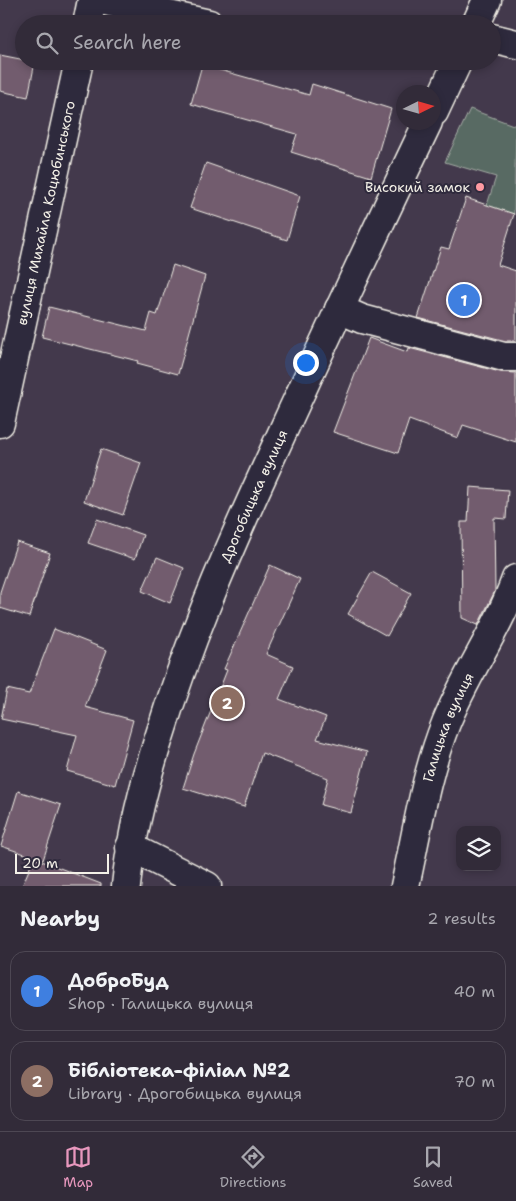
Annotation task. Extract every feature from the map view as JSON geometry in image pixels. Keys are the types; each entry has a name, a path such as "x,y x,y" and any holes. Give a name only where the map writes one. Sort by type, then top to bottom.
{"street":[{"path":"89,15 92,0"},
{"path":"101,0 168,15"},
{"path":"480,15 487,0"},
{"path":"501,40 516,44"},
{"name":"вулиця Михайла Коцюбинського","path":"0,423 77,70"},
{"path":"441,94 450,70"},
{"name":"Дрогобицька вулиця","path":"126,886 130,847 152,761 178,675 224,560 339,309 424,130"},
{"path":"339,309 362,318 504,357 516,357"},
{"name":"Галицька вулиця","path":"405,886 433,758 461,690 493,633 516,579"},
{"path":"130,847 207,886"}],"green space":[{"path":"470,109 516,126 514,214 487,205 496,177 445,162"}],"building":[{"path":"0,55 15,58 15,70 33,70 28,97 0,91"},
{"path":"201,70 220,70 309,95 312,84 391,109 371,177 291,152 297,134 191,104"},
{"path":"206,163 300,196 287,240 190,208"},
{"path":"466,198 514,214 498,265 516,271 516,341 506,341 418,318 441,247 449,249"},
{"path":"173,265 205,276 178,374 137,363 138,361 42,337 49,307 146,331 151,313 157,315"},
{"path":"369,338 407,352 409,348 500,372 516,373 516,442 463,425 458,438 409,420 398,453 333,432"},
{"path":"101,449 141,463 123,515 84,501"},
{"path":"470,487 508,490 506,519 494,518 495,591 478,625 462,618 461,522 468,522"},
{"path":"97,519 143,535 135,559 88,543"},
{"path":"17,542 50,553 29,617 0,608 0,592"},
{"path":"157,557 184,568 170,603 142,591"},
{"path":"270,565 300,579 266,654 293,666 279,699 326,717 317,739 367,752 351,813 321,805 328,778 262,753 244,807 183,788 194,754 227,670 224,669"},
{"path":"372,572 411,593 387,636 348,614"},
{"path":"54,629 107,650 85,707 133,720 115,785 67,771 77,735 1,719 7,689 29,694"},
{"path":"18,791 61,805 43,860 1,846"},
{"path":"34,858 101,884 101,886 22,886"}],"place":[{"name":"Високий замок","path":"480,187"},
{"name":"ДоброБуд","path":"464,300"},
{"name":"Бібліотека-філіал №2","path":"227,703"}]}
